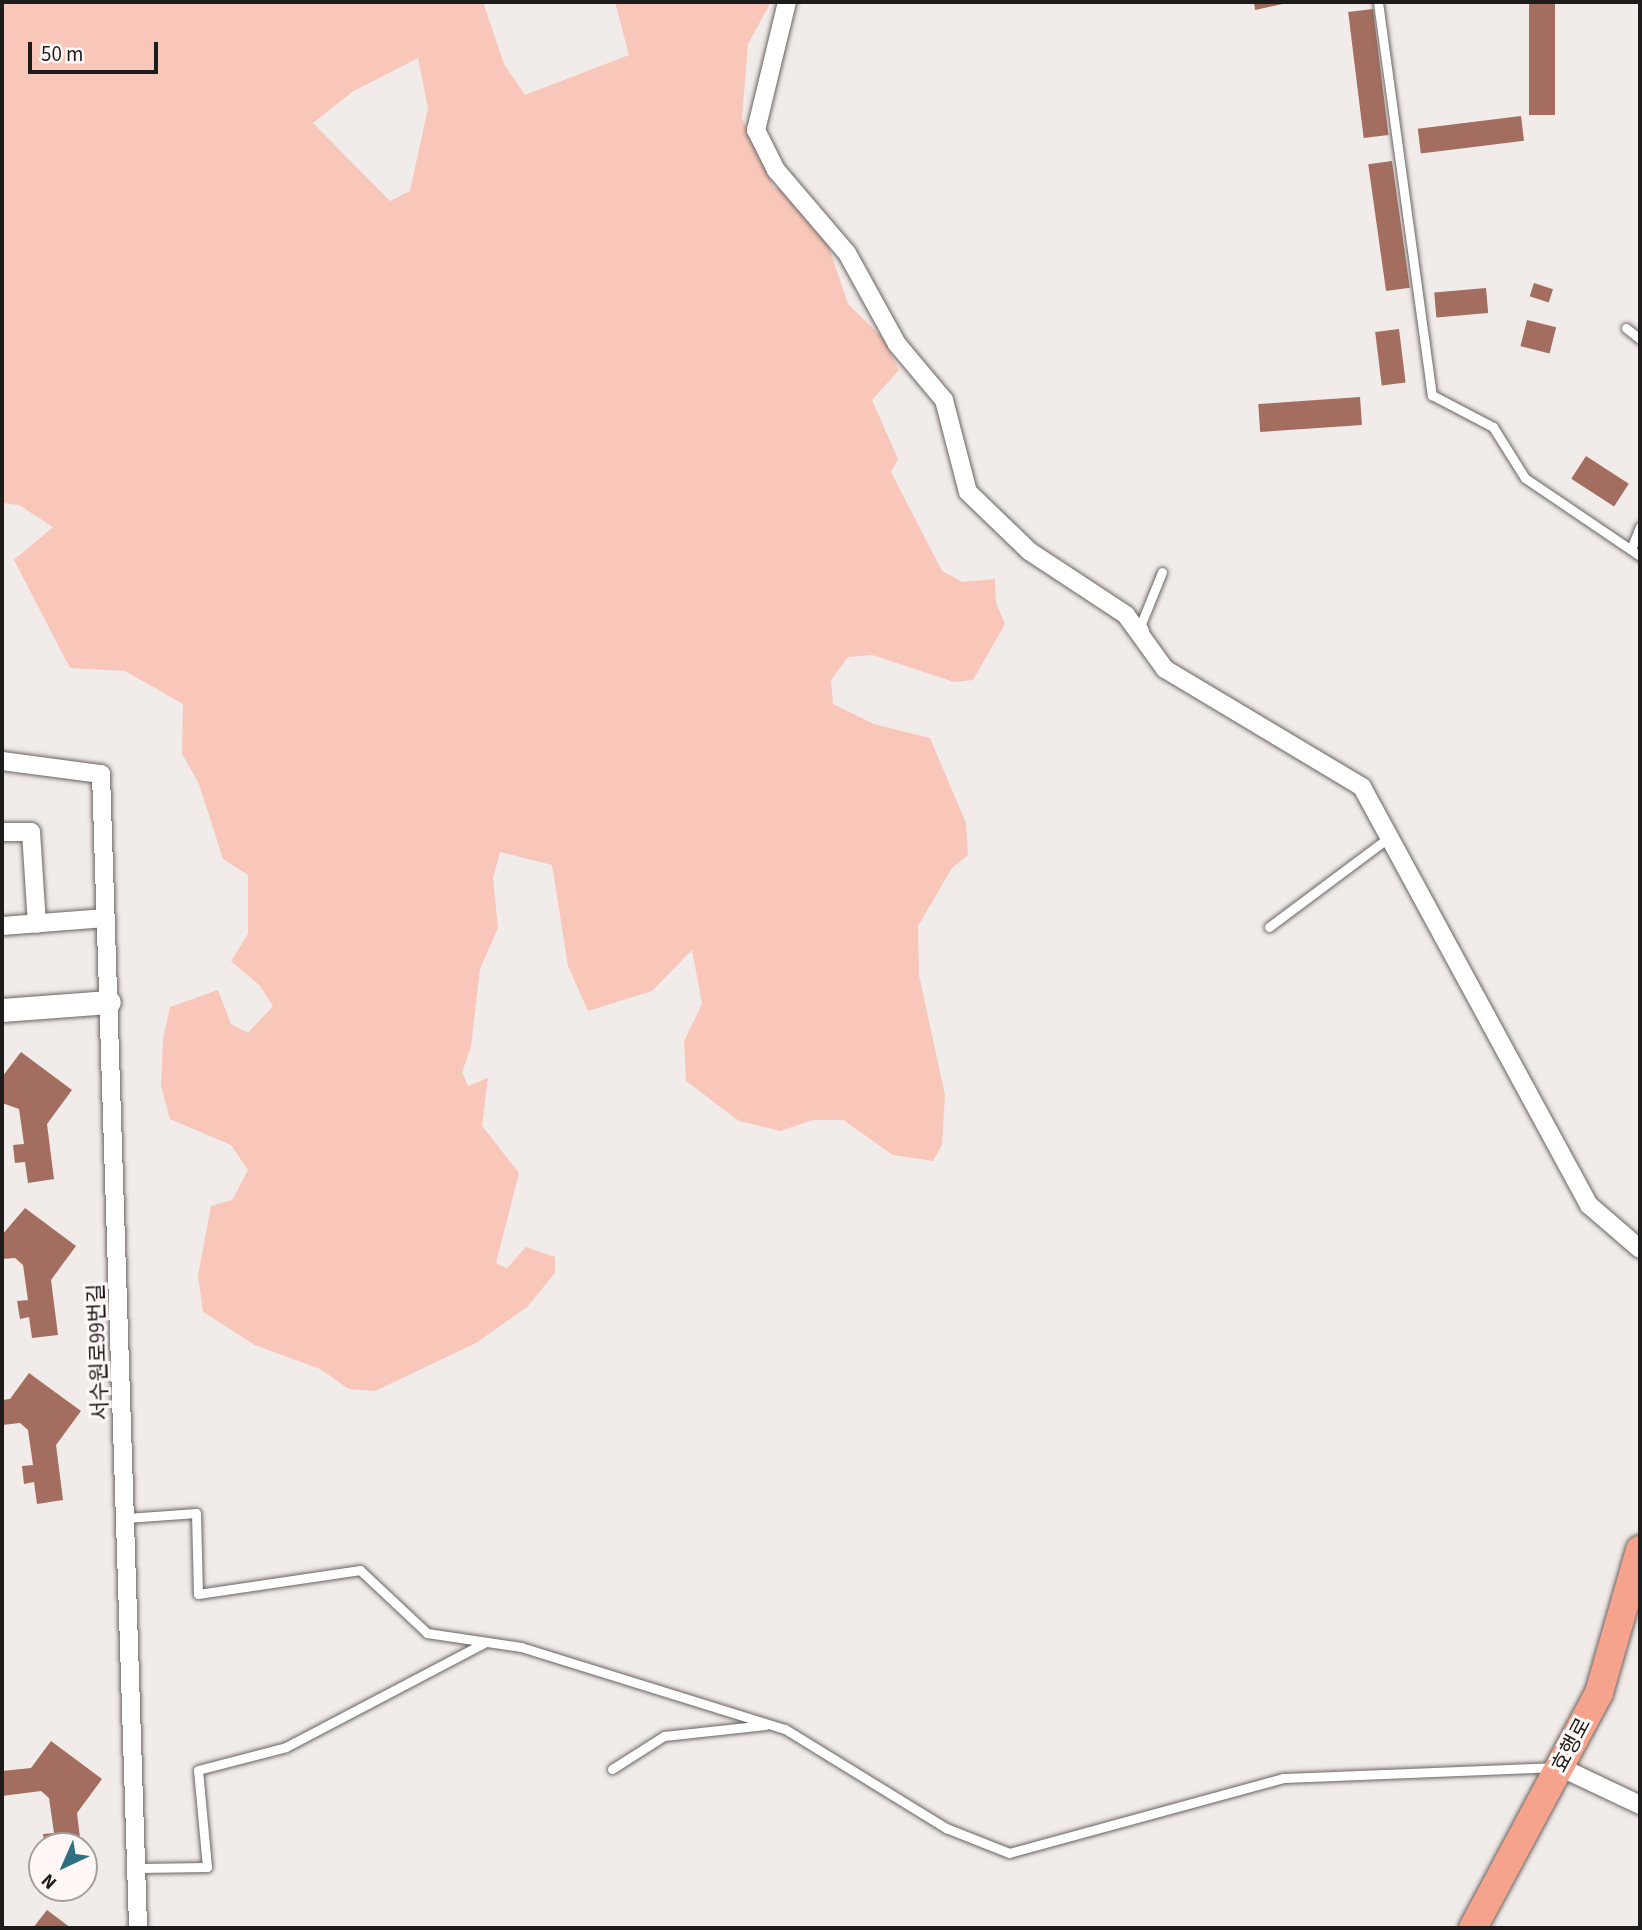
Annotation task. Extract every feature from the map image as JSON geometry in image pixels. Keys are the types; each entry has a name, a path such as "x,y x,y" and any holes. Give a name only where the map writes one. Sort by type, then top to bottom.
{"main road":[{"name":"효행로","path":"1473,1928 1599,1693 1640,1550"}],"street":[{"path":"787,2 756,130 776,170 825,222 897,344 944,400 968,492 1029,551 1126,615 1165,669 1362,786 1388,838 1488,1010 1590,1205 1640,1249"},
{"name":"서수원로99번길","path":"2,761 101,774 139,1868 138,1928"},
{"path":"2,832 31,832 37,923"},
{"path":"2,926 106,918"},
{"path":"2,1010 109,1002"},
{"path":"1560,1767 1640,1805"}],"lane":[{"path":"1378,2 1432,395 1493,427 1525,478 1640,556"},
{"path":"1626,328 1640,339"},
{"path":"1631,549 1640,527"},
{"path":"1161,572 1141,624 1165,669"},
{"path":"1269,927 1388,838"},
{"path":"127,1518 196,1513 198,1594 360,1570 427,1633 521,1647 768,1724 946,1828 1009,1853 1283,1779 1560,1767"},
{"path":"139,1868 207,1867 198,1770 286,1746 486,1642"},
{"path":"612,1769 664,1736 768,1724"}],"shaded area":[{"path":"2,2 483,2 504,64 525,95 629,55 615,2 771,2 748,44 742,118 774,188 792,191 826,238 848,304 883,338 899,370 872,400 898,459 891,472 942,571 963,582 995,579 996,603 1005,624 973,680 954,682 872,655 848,657 831,680 833,704 874,724 930,738 966,823 968,855 952,868 918,926 919,975 945,1095 942,1145 933,1161 893,1155 843,1120 813,1120 780,1131 739,1121 686,1081 684,1041 702,1004 692,950 652,991 588,1011 568,966 552,865 500,852 493,878 498,928 480,969 471,1047 462,1072 468,1086 488,1078 482,1126 519,1173 496,1263 507,1268 526,1247 555,1257 555,1273 527,1307 476,1343 375,1391 349,1389 320,1369 255,1345 203,1312 198,1276 211,1206 232,1200 248,1170 231,1145 170,1119 161,1086 163,1039 170,1007 218,990 231,1024 248,1033 273,1006 260,986 231,961 248,934 248,875 223,859 199,784 182,754 183,704 125,671 70,668 14,560 53,527 19,505 2,503","holes":["418,58 428,108 410,191 390,201 313,123 352,92"]}],"building":[{"path":"1254,2 1287,2 1287,3 1255,10"},
{"path":"1529,2 1555,2 1555,115 1529,115"},
{"path":"1373,9 1388,135 1364,138 1348,12"},
{"path":"1521,116 1524,141 1421,153 1418,129"},
{"path":"1392,161 1410,288 1386,291 1368,164"},
{"path":"1534,283 1553,289 1549,302 1530,296"},
{"path":"1486,288 1488,313 1436,317 1434,293"},
{"path":"1527,320 1556,327 1550,353 1520,346"},
{"path":"1399,329 1406,383 1382,386 1375,332"},
{"path":"1360,397 1362,425 1260,432 1258,404"},
{"path":"1586,456 1629,484 1614,506 1571,479"},
{"path":"21,1052 72,1090 47,1124 54,1179 28,1183 25,1162 15,1163 13,1145 24,1144 19,1109 2,1103 2,1077"},
{"path":"25,1208 76,1246 51,1280 58,1335 32,1338 29,1317 20,1319 17,1301 28,1300 23,1265 15,1258 2,1259 2,1235"},
{"path":"29,1373 81,1411 56,1445 63,1500 37,1504 34,1482 24,1484 22,1466 33,1465 28,1430 20,1423 2,1425 2,1400 10,1399"},
{"path":"51,1741 102,1779 77,1813 79,1832 54,1832 49,1798 41,1791 2,1796 2,1771 31,1768"},
{"path":"47,1910 71,1928 33,1928"}]}
